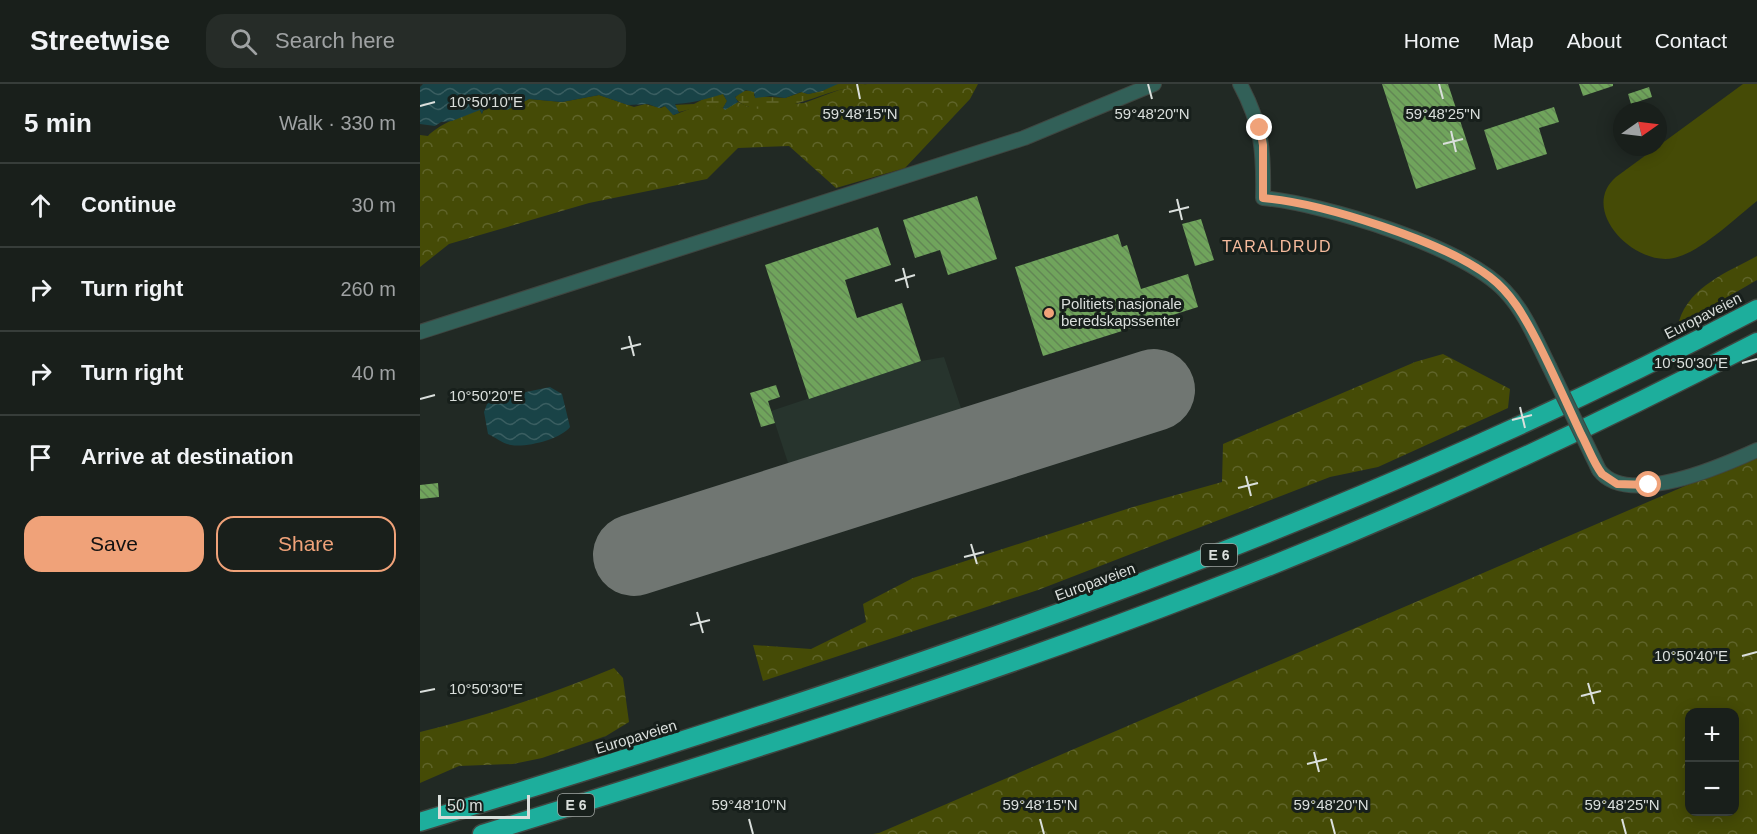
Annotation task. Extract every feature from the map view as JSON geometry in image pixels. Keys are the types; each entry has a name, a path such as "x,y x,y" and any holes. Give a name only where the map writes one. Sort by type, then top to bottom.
{"highway":[{"name":"Europaveien","path":"420,822 849,687 1136,587 1253,542 1493,439 1757,309"},
{"name":"E 6","path":"482,834 943,686 1205,592 1474,480 1654,395 1757,342"}],"street":[{"path":"420,332 1024,138 1154,84"},
{"path":"1240,84 1260,128 1263,145 1263,198 1303,204 1355,219 1462,260 1490,277 1516,304 1599,470 1608,480 1617,484 1649,485 1715,468 1757,450"}],"shaded area":[{"path":"944,357 963,414 790,469 771,411 921,361"}],"green space":[{"path":"835,84 867,84 771,109 757,109 735,98 741,92 749,90 754,92 754,96 785,98 802,92 808,94 822,91"},
{"path":"867,84 978,84 970,99 905,168 836,188 789,146 738,148 707,179 589,203 449,244 420,267 420,135 428,136 444,124 467,113 479,109 482,114 491,107 507,110 529,99 562,102 599,95 634,107 645,104 661,108 665,106 674,115 706,105 719,106 724,109 738,102 749,107 804,103 839,90"},
{"path":"1743,84 1757,84 1757,201 1695,249 1674,258 1659,258 1643,254 1628,245 1607,220 1604,205 1606,190 1616,177 1645,156 1667,156 1667,140"},
{"path":"723,94 727,101 723,108 707,105 679,112 674,105 694,104 709,96"},
{"path":"1757,256 1757,280 1683,323 1679,321 1684,309 1701,289 1722,274"},
{"path":"1443,354 1510,389 1508,408 1378,467 1330,477 1038,590 763,681 753,645 811,649 866,622 863,604 913,578 1133,507 1222,482 1223,444 1415,362"},
{"path":"1757,455 1757,834 873,834 879,833"},
{"path":"614,668 623,678 629,722 606,736 542,758 513,764 459,766 420,783 420,732 518,704"}],"water":[{"path":"423,84 838,84 822,91 808,94 801,92 785,98 771,96 755,98 754,92 746,90 735,97 738,102 725,110 723,108 727,101 723,94 675,104 679,113 673,115 665,106 659,108 648,104 628,105 599,95 562,102 529,99 507,110 491,107 483,110 482,114 480,110 435,126 420,124 420,87"},
{"path":"550,387 562,394 570,427 565,431 543,442 517,446 505,443 488,434 484,412 487,404 497,398"}],"building":[{"path":"1382,84 1448,84 1476,169 1416,189"},
{"path":"1579,84 1613,84 1613,86 1583,96"},
{"path":"1649,87 1652,97 1630,102 1628,94"},
{"path":"1554,107 1559,122 1539,128 1547,154 1497,170 1484,130"},
{"path":"977,196 997,259 948,275 940,250 915,258 903,220"},
{"path":"1201,219 1214,260 1195,266 1182,224"},
{"path":"878,227 891,265 845,280 857,318 902,303 921,361 809,399 765,265"},
{"path":"1118,234 1122,247 1127,245 1141,289 1188,274 1198,307 1043,356 1015,267"},
{"path":"776,385 780,397 768,401 775,423 761,427 750,393"},
{"path":"438,483 439,497 420,499 420,485"}],"runway":[{"path":"634,555 1154,390"}],"place":[{"name":"Politiets nasjonale beredskapssenter","path":"1049,313"}],"district":[{"name":"TARALDRUD","path":"1277,246"}],"route":[{"path":"1260,128 1264,162 1263,198 1303,204 1355,219 1440,250 1490,277 1516,304 1602,474 1610,482 1617,484 1649,485"}]}
